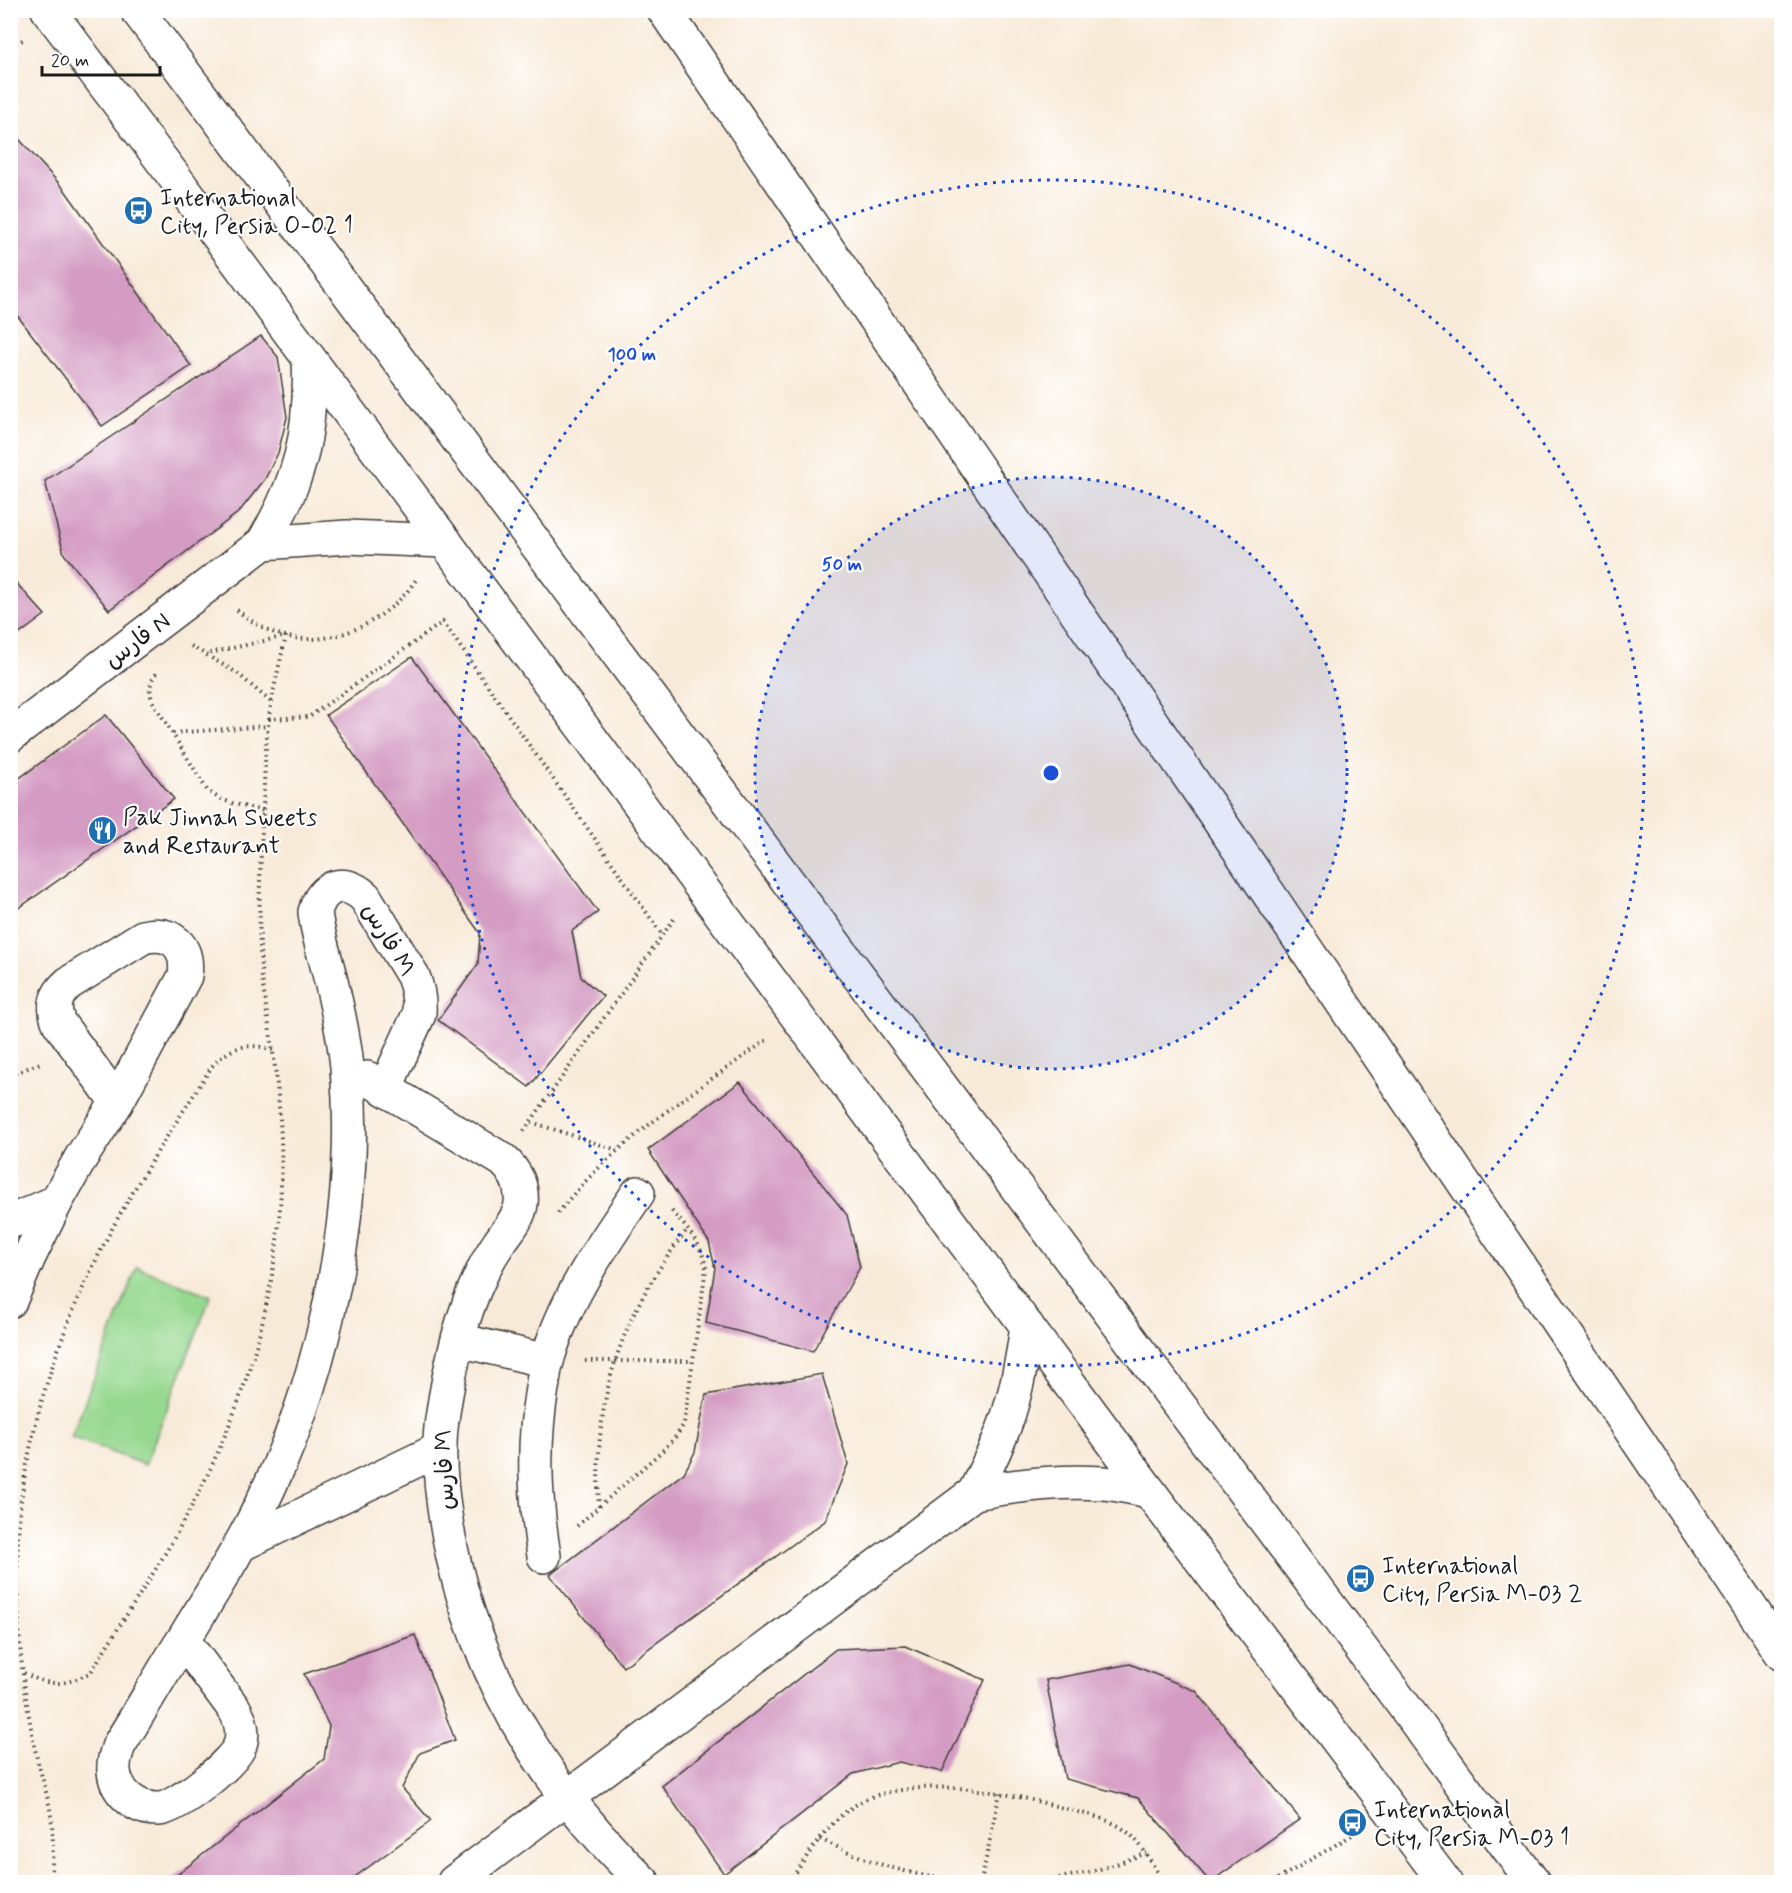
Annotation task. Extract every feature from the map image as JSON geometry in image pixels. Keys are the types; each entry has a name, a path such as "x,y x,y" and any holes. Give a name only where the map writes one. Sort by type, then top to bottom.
{"street":[{"path":"48,10 309,359 438,541 699,884 1149,1491 1445,1882"},
{"path":"136,10 1410,1714 1533,1882"},
{"path":"664,10 1227,832 1782,1654"},
{"name":"فارس N","path":"10,736 263,543 280,516 293,486 302,455 308,423 309,359"},
{"path":"263,543 347,537 438,541"},
{"name":"فارس M","path":"183,1640 235,1710 240,1720 241,1743 236,1755 183,1799 172,1806 159,1809 146,1808 134,1803 116,1783 115,1757 119,1745 183,1640 213,1593 268,1490 292,1433 312,1374 328,1314 339,1253 346,1191 349,1129 347,1066 315,912 318,901 325,892 335,886 357,889 365,897 418,988 419,1014 385,1089"},
{"path":"10,1301 56,1202 117,1102 185,976 187,963 184,952 177,942 166,936 154,934 143,937 69,983 60,991 55,1001 54,1013 58,1023 117,1102"},
{"name":"فارس M","path":"347,1066 503,1160 513,1170 519,1181 522,1193 517,1218 497,1245 468,1307 446,1395 440,1449 443,1503 452,1556 466,1608 484,1659 513,1717 536,1754 568,1797 597,1833 643,1882"},
{"path":"544,1556 537,1508 535,1458 538,1410 547,1361 563,1319 583,1278 605,1240 638,1193"},
{"path":"10,1222 56,1202"},
{"path":"454,1882 974,1493 994,1454 1009,1412 1020,1370 1027,1326"},
{"path":"459,1340 547,1361"},
{"path":"240,1545 440,1449"},
{"path":"974,1493 1018,1485 1062,1482 1105,1483 1149,1491"}],"path":[{"path":"206,654 286,636 322,638 340,634 376,619 413,585 427,556 438,541"},
{"path":"212,583 226,601 238,611 264,628 286,636"},
{"path":"229,618 238,611"},
{"path":"269,718 309,717 443,622 663,936"},
{"path":"24,1673 50,1684 78,1679 91,1672 179,1531 207,1475 253,1360 276,1246 281,1189 281,1130 273,1050 265,1006 259,931 268,726 286,636"},
{"path":"183,652 200,639"},
{"path":"190,646 237,673 272,703"},
{"path":"161,668 151,682 152,700 202,783 214,796 263,811"},
{"path":"172,733 268,726"},
{"path":"503,1160 699,884"},
{"path":"517,1218 543,1233 590,1175 617,1150 798,1017"},
{"path":"51,1882 52,1823 35,1748 19,1630 17,1587 21,1500 42,1403 74,1308 94,1263 118,1218 212,1066 233,1049 260,1046 273,1050"},
{"path":"531,1122 617,1150"},
{"path":"544,1556 661,1452 684,1424 706,1268 699,1244 648,1181 638,1193"},
{"path":"599,1507 597,1470 599,1433 614,1361 627,1326 644,1292 664,1260 687,1230"},
{"path":"547,1361 693,1361"},
{"path":"789,1882 829,1827 846,1811 866,1799 887,1792 925,1787 963,1787 1000,1792 1115,1823 1134,1837 1163,1882"},
{"path":"981,1882 1000,1792"},
{"path":"1273,1882 1390,1812"},
{"path":"820,1839 858,1856 898,1869 939,1878 981,1882 1023,1882 1065,1877 1106,1867 1146,1853"}],"green space":[{"path":"137,1267 211,1296 145,1465 71,1437"}],"building":[{"path":"10,129 64,189 191,366 102,426 10,306"},
{"path":"261,336 278,357 287,417 278,453 265,479 239,512 109,610 64,554 45,481"},
{"path":"10,576 45,615 10,641"},
{"path":"412,657 598,912 572,931 581,977 603,996 529,1087 438,1020 478,964 480,933 326,715"},
{"path":"106,715 174,799 10,914 10,785"},
{"path":"740,1082 847,1215 860,1267 813,1351 706,1323 715,1268 709,1242 648,1150"},
{"path":"822,1374 848,1464 825,1521 623,1667 550,1575 684,1473 695,1452 706,1395"},
{"path":"415,1635 455,1740 420,1753 402,1788 431,1821 348,1882 168,1882 324,1759 329,1726 304,1674"},
{"path":"905,1646 985,1680 942,1772 899,1762 853,1774 724,1874 662,1786 836,1649"},
{"path":"1130,1664 1196,1691 1300,1819 1210,1882 1138,1798 1065,1779 1046,1680"}],"place":[{"name":"International City, Persia O-02 1","path":"139,211"},
{"name":"Pak Jinnah Sweets and Restaurant","path":"102,831"},
{"name":"International City, Persia M-03 2","path":"1361,1579"},
{"name":"International City, Persia M-03 1","path":"1353,1823"}]}
